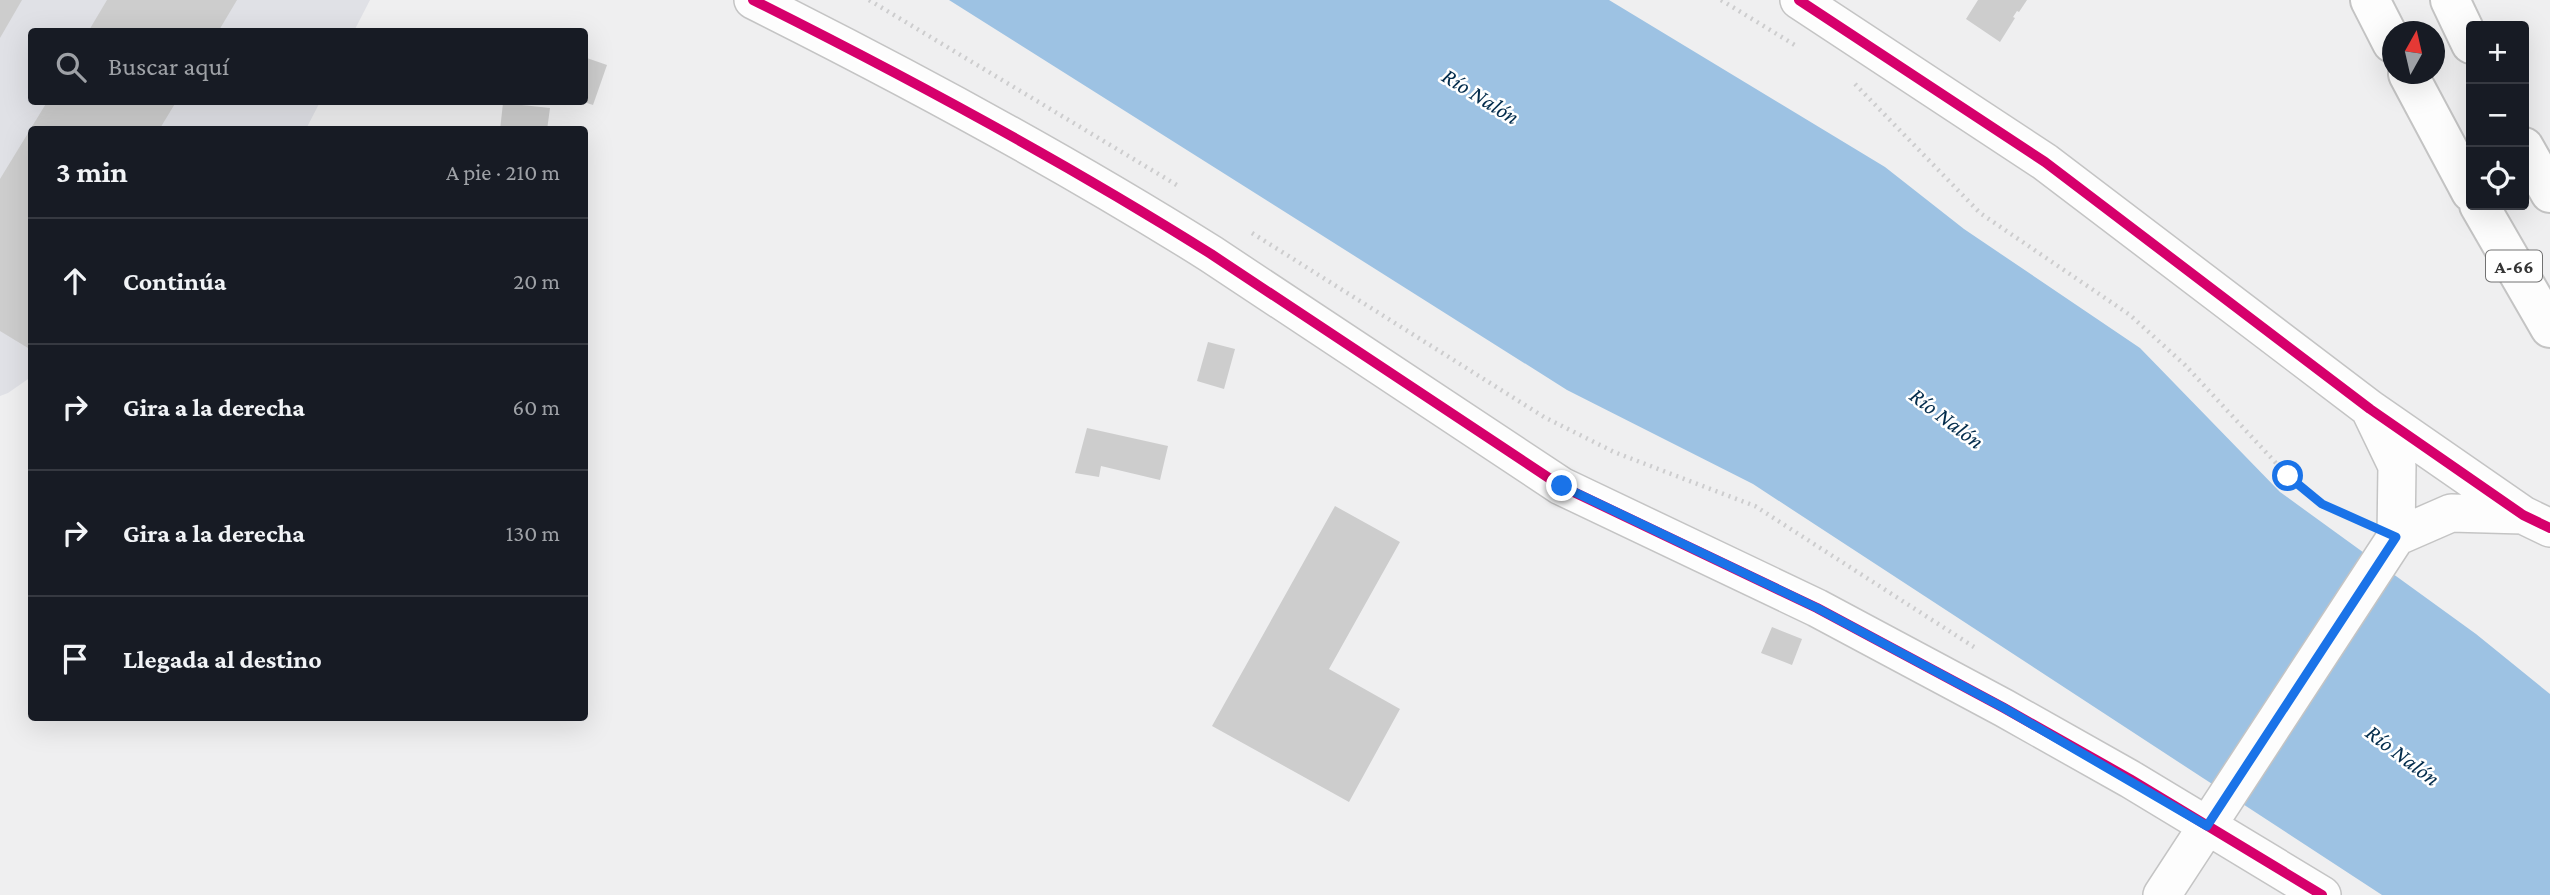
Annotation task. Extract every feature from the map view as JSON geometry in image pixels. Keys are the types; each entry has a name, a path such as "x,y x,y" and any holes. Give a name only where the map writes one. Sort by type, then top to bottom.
{"highway":[{"path":"2370,0 2382,23"},
{"path":"2450,0 2466,34"},
{"path":"2413,84 2466,183"},
{"path":"2529,156 2550,193"},
{"name":"A-66","path":"2482,210 2550,328"}],"street":[{"path":"753,0 1007,133 1153,218 1562,486 1817,608 2215,816 2322,895"},
{"path":"1799,0 2045,162 2370,409 2536,521"},
{"path":"2162,895 2390,546 2397,466 2370,409"},
{"path":"2390,546 2451,513 2536,521"}],"path":[{"path":"869,0 1185,191"},
{"path":"1721,0 1804,51"},
{"path":"1851,80 1980,213 2130,315 2185,365 2288,476 2322,504 2390,546"},
{"path":"1243,227 1544,417 1614,452 1755,506 1976,648"}],"shaded area":[{"path":"0,0 370,0 356,28 28,28 28,105 318,105 308,126 28,126 28,379 0,396"}],"water":[{"name":"Río Nalón","path":"949,0 1609,0 1885,167 1964,229 2140,348 2280,492 2476,634 2550,694 2550,895 2382,895 1753,484 1567,390"}],"building":[{"path":"0,0 22,0 0,38"},
{"path":"107,0 237,0 220,28 90,28"},
{"path":"1978,0 2027,0 2013,17 2015,18 2000,42 1966,19"},
{"path":"588,58 607,65 593,105 588,103"},
{"path":"45,105 174,105 161,126 32,126"},
{"path":"503,105 550,108 548,126 500,126"},
{"path":"28,133 28,348 0,331 0,179"},
{"path":"1208,342 1235,349 1224,389 1197,381"},
{"path":"1087,428 1168,446 1160,480 1101,466 1099,477 1075,473"},
{"path":"1335,506 1400,542 1329,669 1400,709 1349,802 1212,726"},
{"path":"1772,627 1802,639 1792,665 1761,653"}],"cycle path":[{"path":"753,0 985,121 1099,186 1211,254 1561,486 1817,608 2004,708 2130,779 2322,895"},
{"path":"1799,0 2045,162 2370,409 2523,515 2550,528"}],"route":[{"path":"1562,486 1817,608 2004,708 2207,826 2396,537 2322,504 2288,476"}]}
